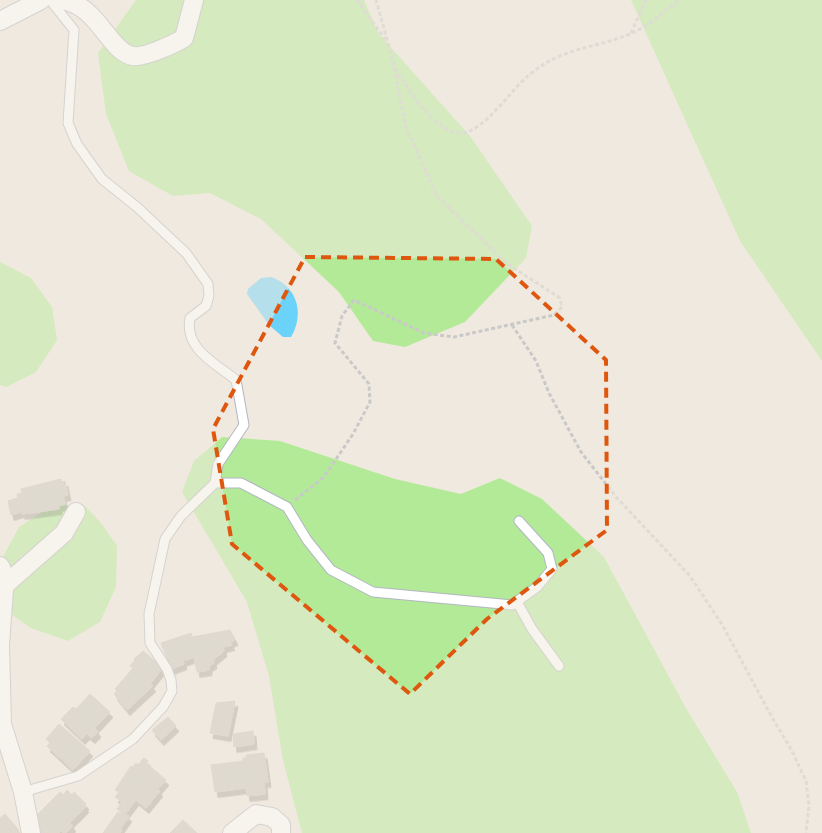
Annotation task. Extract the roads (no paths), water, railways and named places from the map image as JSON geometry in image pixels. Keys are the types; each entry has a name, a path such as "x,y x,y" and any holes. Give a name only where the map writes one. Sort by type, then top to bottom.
{"street":[{"path":"0,21 41,0"},
{"path":"62,0 71,1 95,17 123,52 134,57 170,46 184,38 194,0"},
{"path":"4,585 64,533 76,512"},
{"path":"0,566 5,576 0,645 2,724 23,792 31,833"},
{"path":"232,833 256,814 272,817 281,825 281,833"}],"lane":[{"path":"23,792 78,776 133,739 163,707 172,691 171,680 150,643 149,614 165,539 181,516 215,483 218,464 244,424 236,380 197,350 188,328 190,318 206,306 209,296 208,284 186,253 137,207 102,179 77,144 68,123 74,30 50,0"},
{"path":"215,483 241,482 287,507 307,540 331,570 373,592 512,605 537,587 552,569 548,553 518,521"},
{"path":"517,602 532,629 559,666"}],"water":[{"path":"271,277 287,287 296,302 298,310 297,319 291,337 283,337 269,325 247,294 248,289 261,278"}]}
